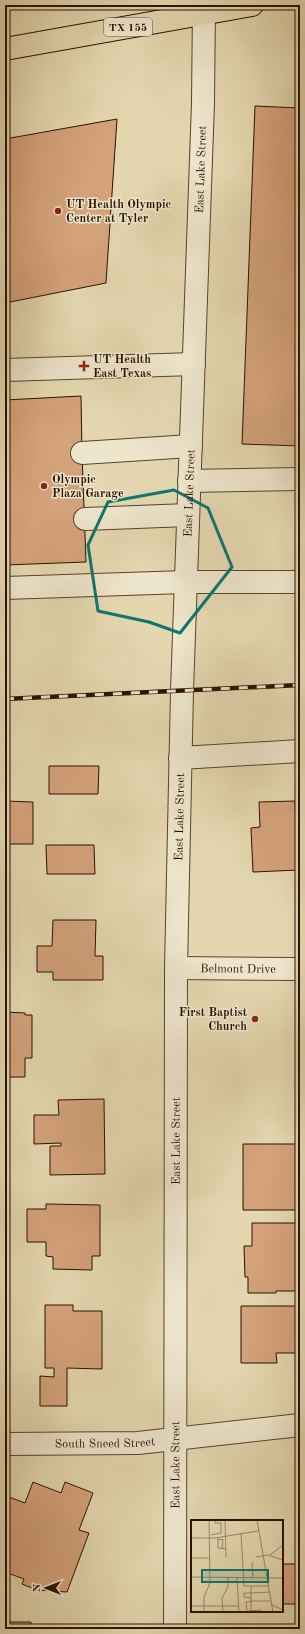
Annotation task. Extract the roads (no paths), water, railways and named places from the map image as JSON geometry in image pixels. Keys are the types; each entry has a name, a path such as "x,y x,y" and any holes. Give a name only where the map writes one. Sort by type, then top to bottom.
{"main road":[{"name":"TX 155","path":"5,50 204,9 252,5"}],"street":[{"name":"East Lake Street","path":"175,1629 176,968 185,582 203,110 204,9"},
{"path":"5,370 194,364"},
{"path":"82,452 191,446"},
{"path":"189,481 300,479"},
{"path":"85,519 188,515"},
{"path":"5,588 185,582 300,582"},
{"path":"180,758 300,751"},
{"name":"Belmont Drive","path":"176,968 300,969"},
{"name":"South Sneed Street","path":"5,1444 138,1443 176,1440 300,1425"}],"railway":[{"path":"5,699 300,685"}],"place":[{"name":"UT Health Olympic Center at Tyler","path":"58,211"},
{"name":"UT Health East Texas","path":"84,366"},
{"name":"Olympic Plaza Garage","path":"44,486"},
{"name":"First Baptist Church","path":"255,1019"}]}
